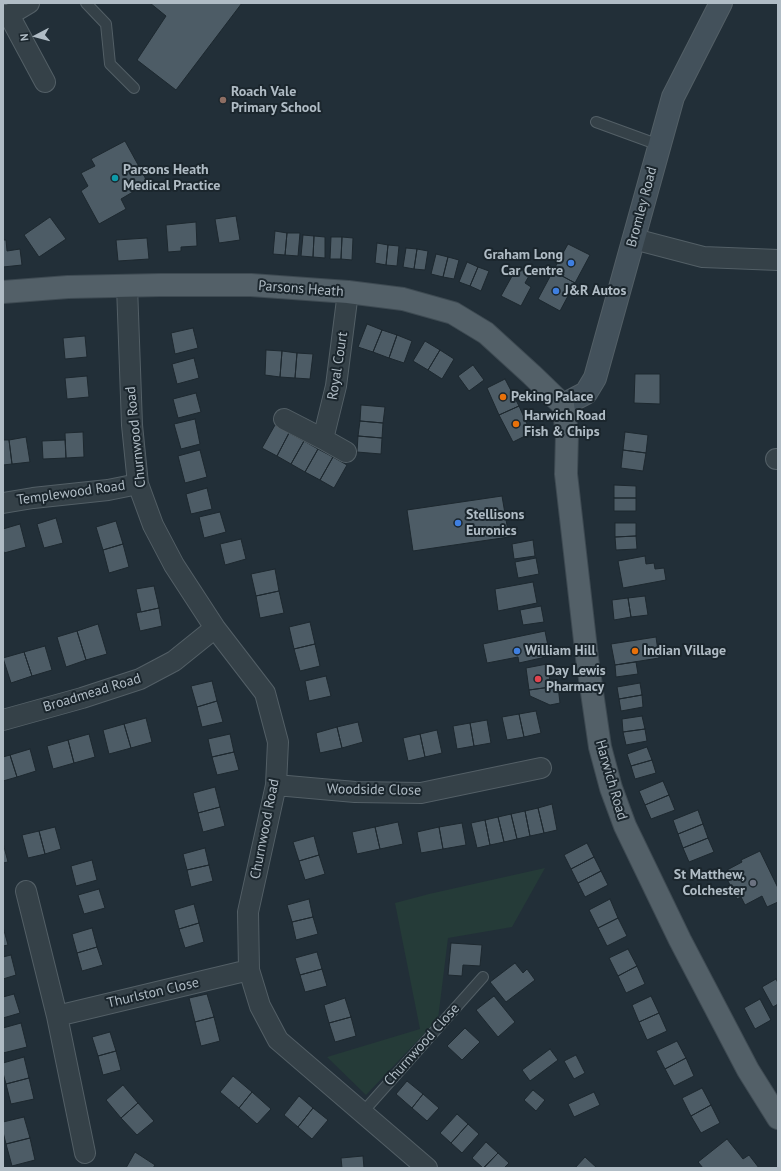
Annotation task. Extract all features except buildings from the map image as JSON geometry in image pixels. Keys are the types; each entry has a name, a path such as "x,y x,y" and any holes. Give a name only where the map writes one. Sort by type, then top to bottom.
{"main road":[{"name":"Parsons Heath","path":"3,292 68,287 251,285 348,292 403,299 453,313 486,333 532,374 563,405"},
{"name":"Harwich Road","path":"563,405 567,434 566,474 587,658 600,747 611,788 625,826 680,940 748,1070 778,1118"}],"street":[{"path":"29,3 6,15 45,82"},
{"name":"Bromley Road","path":"563,405 586,393 595,378 673,97 721,3"},
{"path":"634,239 703,257 778,260"},
{"name":"Churnwood Road","path":"127,286 132,425 138,484 153,525 174,564 215,628 265,693 278,742 276,785 248,912 249,970 260,1006 278,1040 427,1168"},
{"name":"Royal Court","path":"324,439 336,386 348,292"},
{"path":"284,419 346,452"},
{"name":"Templewood Road","path":"3,503 33,498 108,490 138,484"},
{"name":"Broadmead Road","path":"3,720 82,698 140,679 174,661 215,628"},
{"name":"Woodside Close","path":"276,785 356,792 421,793 541,768"},
{"path":"26,891 57,1016 84,1153"},
{"name":"Thurlston Close","path":"57,1016 249,970"}],"lane":[{"path":"86,3 106,24 110,64 134,88"},
{"path":"596,122 659,145"},
{"name":"Churnwood Close","path":"362,1113 483,977"}],"green space":[{"path":"545,868 512,927 448,938 438,1019 366,1095 327,1057 420,1029 395,903"}],"place":[{"name":"Roach Vale Primary School","path":"223,100"},
{"name":"Parsons Heath Medical Practice","path":"115,178"},
{"name":"Graham Long Car Centre","path":"571,263"},
{"name":"J&R Autos","path":"556,291"},
{"name":"Peking Palace","path":"503,397"},
{"name":"Harwich Road Fish & Chips","path":"516,424"},
{"name":"Stellisons Euronics","path":"458,523"},
{"name":"William Hill","path":"517,651"},
{"name":"Indian Village","path":"635,651"},
{"name":"Day Lewis Pharmacy","path":"538,679"},
{"name":"St Matthew, Colchester","path":"753,883"}]}
